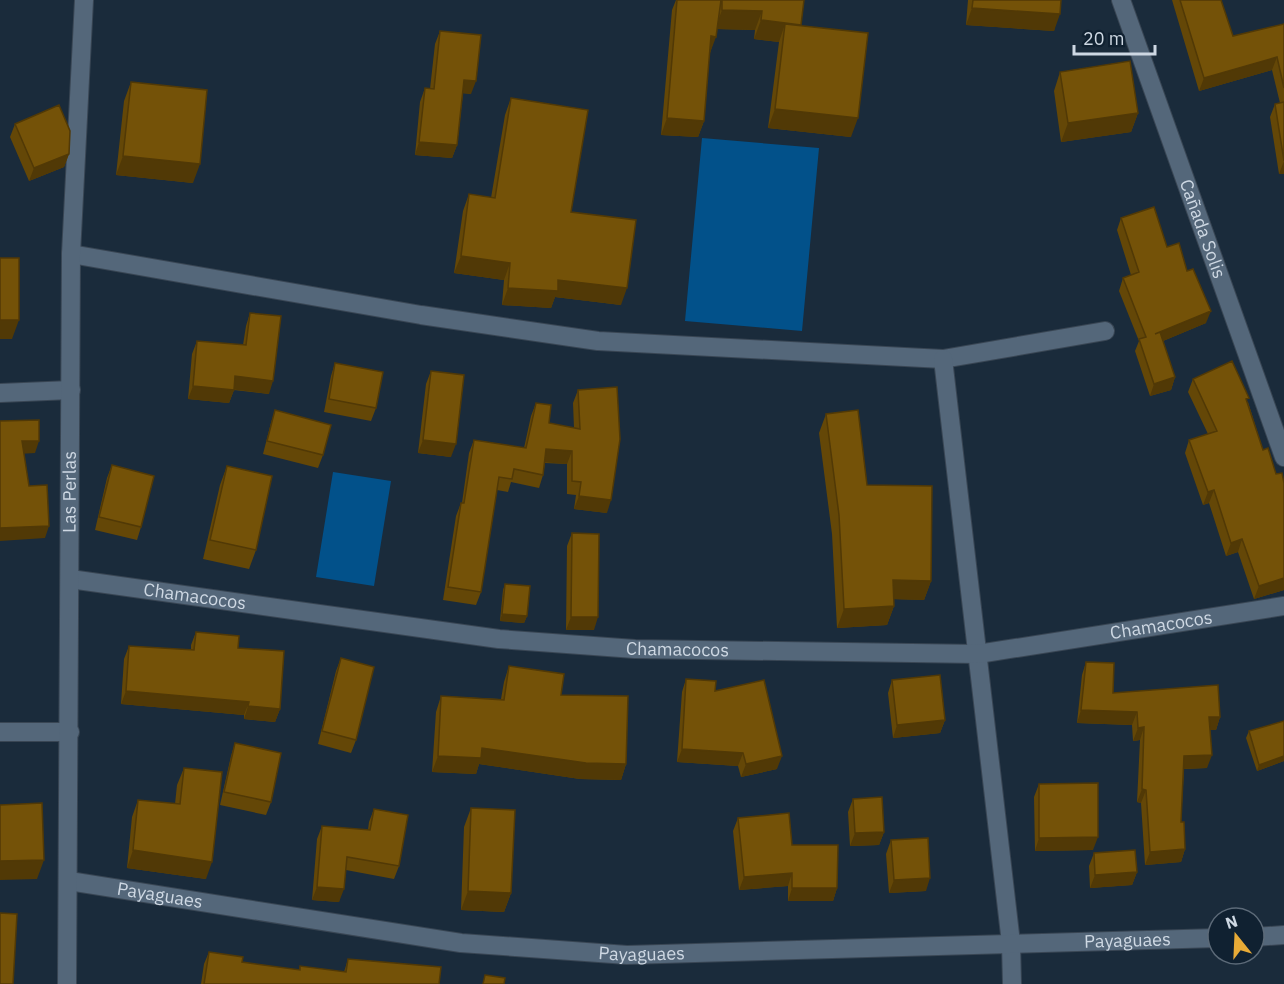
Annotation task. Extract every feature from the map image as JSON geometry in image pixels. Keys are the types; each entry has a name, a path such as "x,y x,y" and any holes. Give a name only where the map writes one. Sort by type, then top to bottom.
{"street":[{"name":"Las Perlas","path":"67,984 71,254 84,0"},
{"name":"Cañada Solis","path":"1121,0 1284,457"},
{"path":"71,254 421,315 598,341 942,359 1105,331"},
{"path":"942,359 1011,943 1012,984"},
{"path":"0,393 70,390"},
{"name":"Chamacocos","path":"70,579 499,639 635,649 978,654 1284,606"},
{"path":"0,732 70,732"},
{"name":"Payaguaes","path":"69,881 461,944 627,954 1206,938"},
{"path":"1266,936 1284,935"}],"shaded area":[{"path":"702,138 819,148 802,331 685,321"},
{"path":"333,472 391,481 374,586 316,577"}],"building":[{"path":"677,0 721,0 716,37 711,36 704,121 667,118"},
{"path":"722,0 804,0 801,25 761,20 762,11 722,10"},
{"path":"973,0 1061,0 1060,14 972,8"},
{"path":"1180,0 1221,0 1233,36 1284,24 1284,88 1277,57 1204,78"},
{"path":"785,24 868,33 858,118 775,109"},
{"path":"440,31 481,35 476,81 464,80 457,145 419,142 425,88 434,89"},
{"path":"1130,61 1138,113 1068,123 1060,72"},
{"path":"131,82 207,90 200,164 123,156"},
{"path":"511,98 588,110 571,212 636,220 627,288 558,280 558,291 508,288 510,263 461,256 469,194 495,198"},
{"path":"1284,102 1284,161 1275,104"},
{"path":"59,105 70,131 69,154 34,168 15,124"},
{"path":"1154,207 1167,247 1179,243 1187,271 1193,269 1211,311 1155,334 1160,332 1175,377 1154,384 1139,339 1146,337 1123,278 1139,272 1121,218"},
{"path":"0,258 19,258 19,320 0,320"},
{"path":"250,313 281,316 273,381 235,376 234,390 193,386 197,341 246,345"},
{"path":"1232,361 1249,398 1246,399 1263,450 1268,448 1276,474 1282,473 1284,483 1284,578 1259,586 1242,539 1231,543 1214,490 1208,492 1189,440 1217,431 1193,379"},
{"path":"335,363 383,372 376,408 329,399"},
{"path":"431,371 464,375 456,444 423,440"},
{"path":"617,387 620,439 611,500 579,496 581,482 572,481 572,451 546,449 543,475 514,469 512,479 499,477 481,592 448,587 461,503 464,503 474,440 526,448 536,403 551,405 549,423 580,429 578,390"},
{"path":"275,410 331,425 323,455 267,441"},
{"path":"858,410 867,485 932,486 931,581 893,580 894,606 844,609 839,515 826,414"},
{"path":"39,420 39,441 22,441 29,486 47,485 49,526 0,528 0,421"},
{"path":"112,465 154,476 141,527 99,517"},
{"path":"227,466 272,476 256,550 210,540"},
{"path":"572,533 599,534 598,617 571,617"},
{"path":"505,584 530,586 527,616 502,614"},
{"path":"196,632 239,636 238,648 284,651 280,709 248,706 249,702 126,691 129,646 194,650"},
{"path":"341,658 374,667 356,740 322,731"},
{"path":"1086,662 1114,663 1113,693 1218,685 1220,717 1209,717 1212,755 1184,756 1181,822 1184,822 1185,849 1150,852 1146,790 1142,789 1144,727 1138,728 1137,712 1081,710"},
{"path":"509,666 564,674 561,695 628,696 626,764 586,763 482,748 481,758 438,756 441,696 504,700"},
{"path":"940,675 945,720 897,725 892,680"},
{"path":"686,679 716,681 715,691 764,680 782,756 746,764 743,753 682,749"},
{"path":"1284,721 1284,756 1259,765 1249,731"},
{"path":"235,743 281,753 271,802 224,792"},
{"path":"184,768 222,772 212,862 133,850 138,800 180,804"},
{"path":"1098,783 1098,837 1039,838 1039,784"},
{"path":"882,797 884,832 855,833 853,799"},
{"path":"42,803 44,860 0,861 0,805"},
{"path":"471,808 515,810 511,893 468,891"},
{"path":"374,809 408,815 399,866 347,857 344,889 317,887 322,826 370,830"},
{"path":"789,813 792,845 838,845 837,888 792,888 792,873 744,877 738,818"},
{"path":"928,838 930,878 894,880 891,840"},
{"path":"1135,850 1137,872 1095,875 1094,853"},
{"path":"0,913 17,914 13,984 0,984"},
{"path":"209,952 243,957 242,962 300,970 300,966 346,972 348,959 441,967 439,984 204,984"},
{"path":"485,975 505,978 504,984 483,984"}]}
